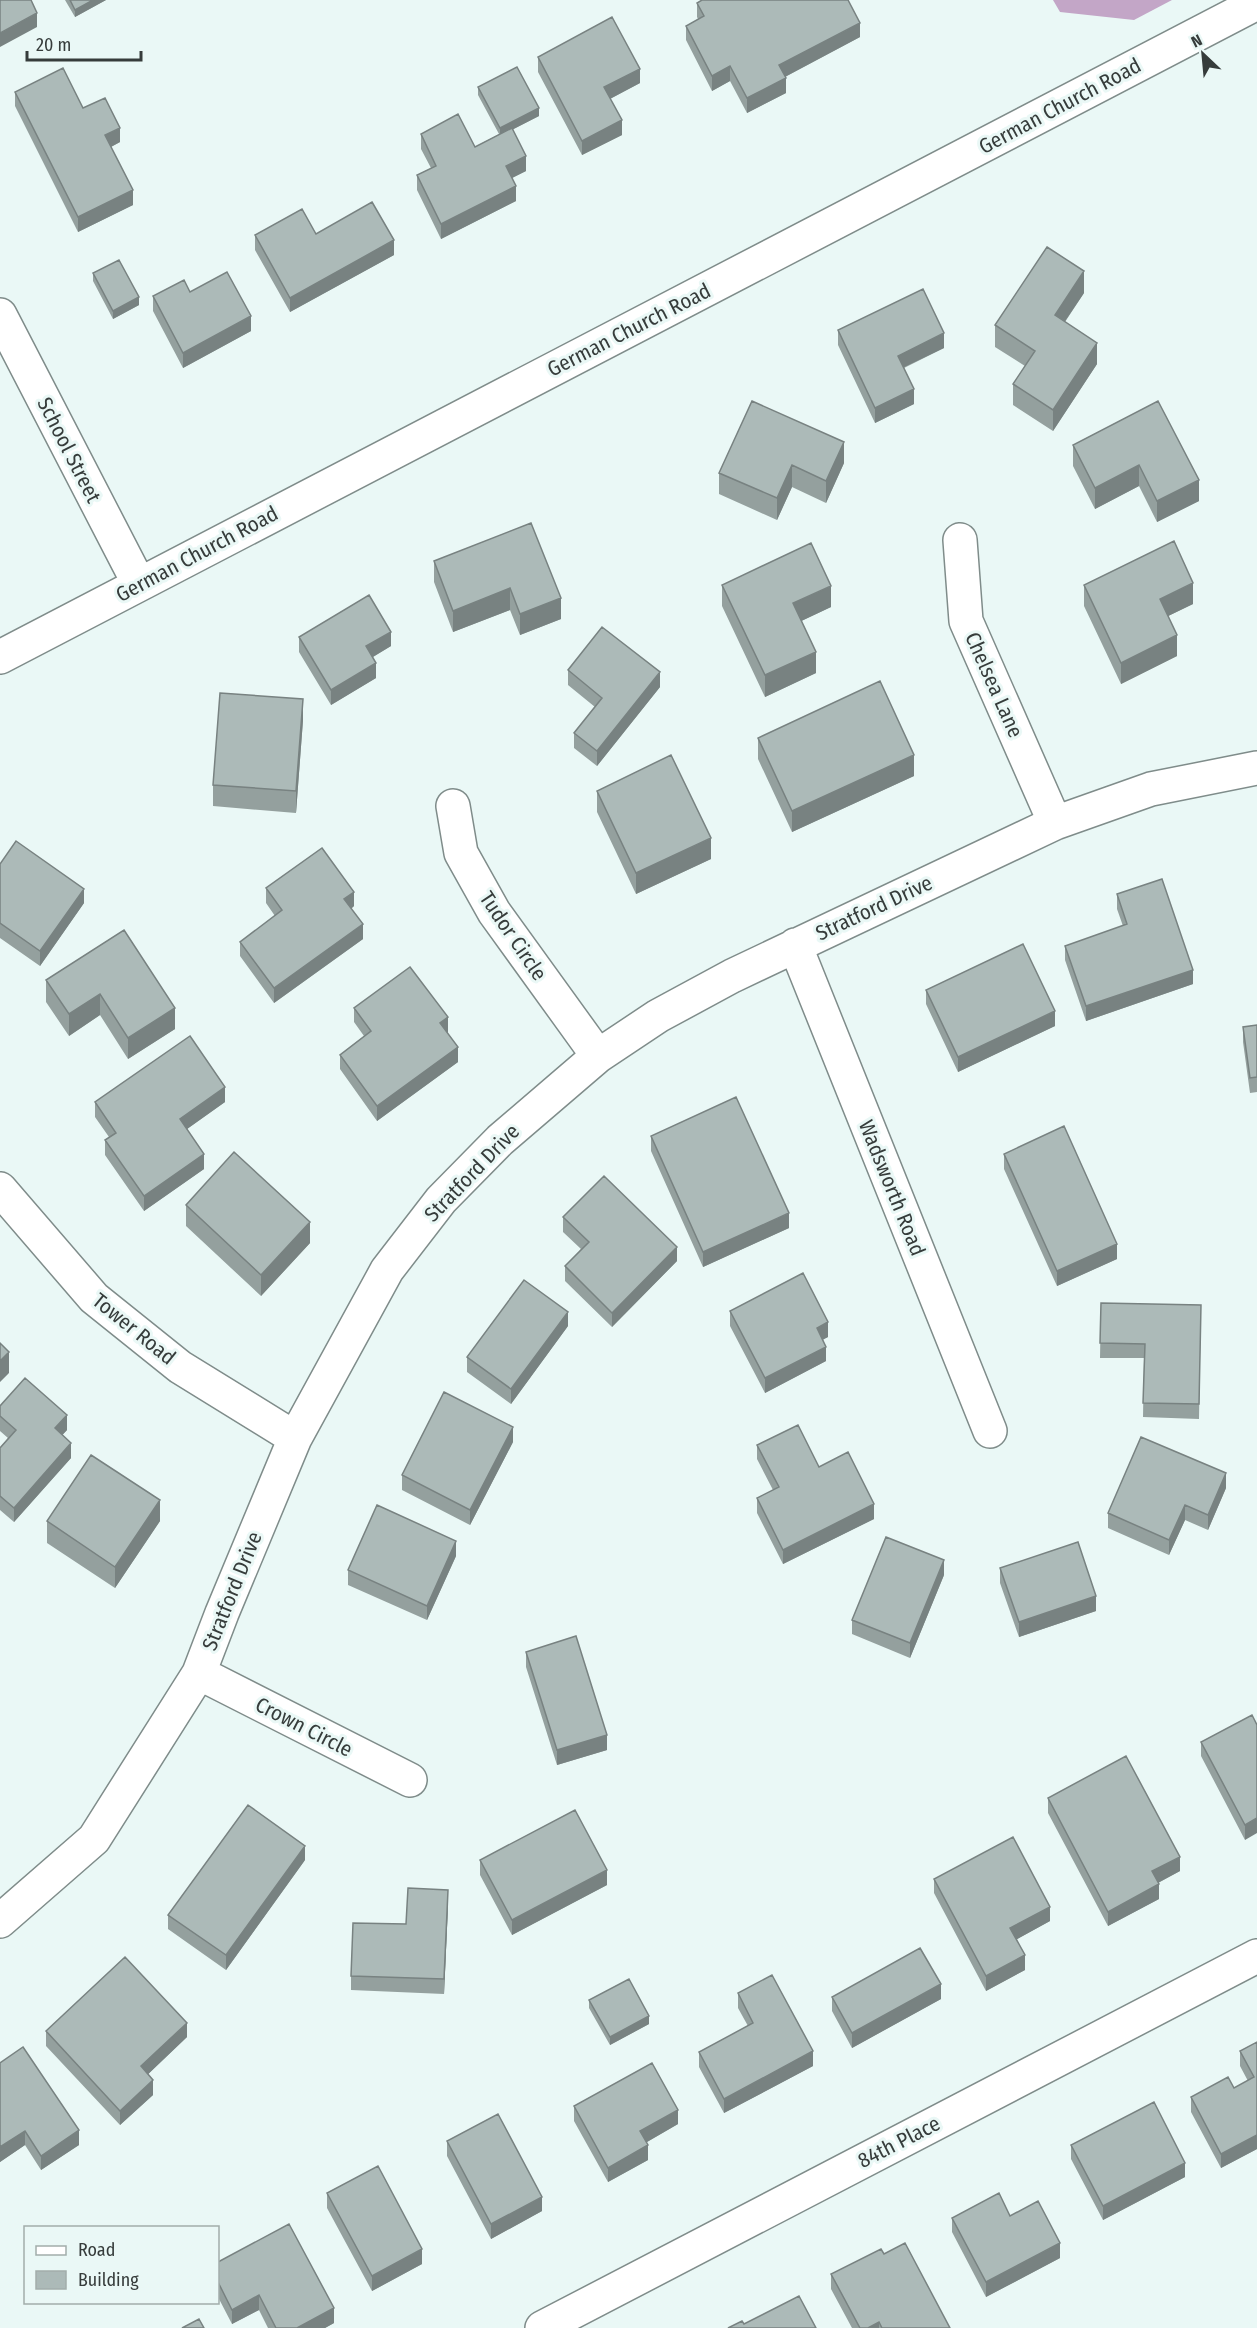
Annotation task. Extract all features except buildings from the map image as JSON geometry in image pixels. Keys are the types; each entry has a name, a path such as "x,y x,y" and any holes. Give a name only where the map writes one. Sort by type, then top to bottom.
{"street":[{"name":"German Church Road","path":"0,657 1257,3"},
{"name":"School Street","path":"0,315 139,584"},
{"name":"Chelsea Lane","path":"960,540 966,621 1055,823"},
{"name":"Stratford Drive","path":"0,1921 94,1839 199,1673 295,1438 387,1270 434,1209 500,1140 598,1056 658,1016 732,975 1055,823 1151,789 1257,768"},
{"name":"Tudor Circle","path":"453,806 461,854 494,912 598,1056"},
{"name":"Wadsworth Road","path":"795,945 990,1431"},
{"name":"Tower Road","path":"0,1189 94,1298 180,1367 295,1438"},
{"name":"Crown Circle","path":"199,1673 410,1780"},
{"name":"84th Place","path":"542,2328 1257,1956"}],"shaded area":[{"path":"1053,0 1172,0 1134,20 1060,12"}]}
